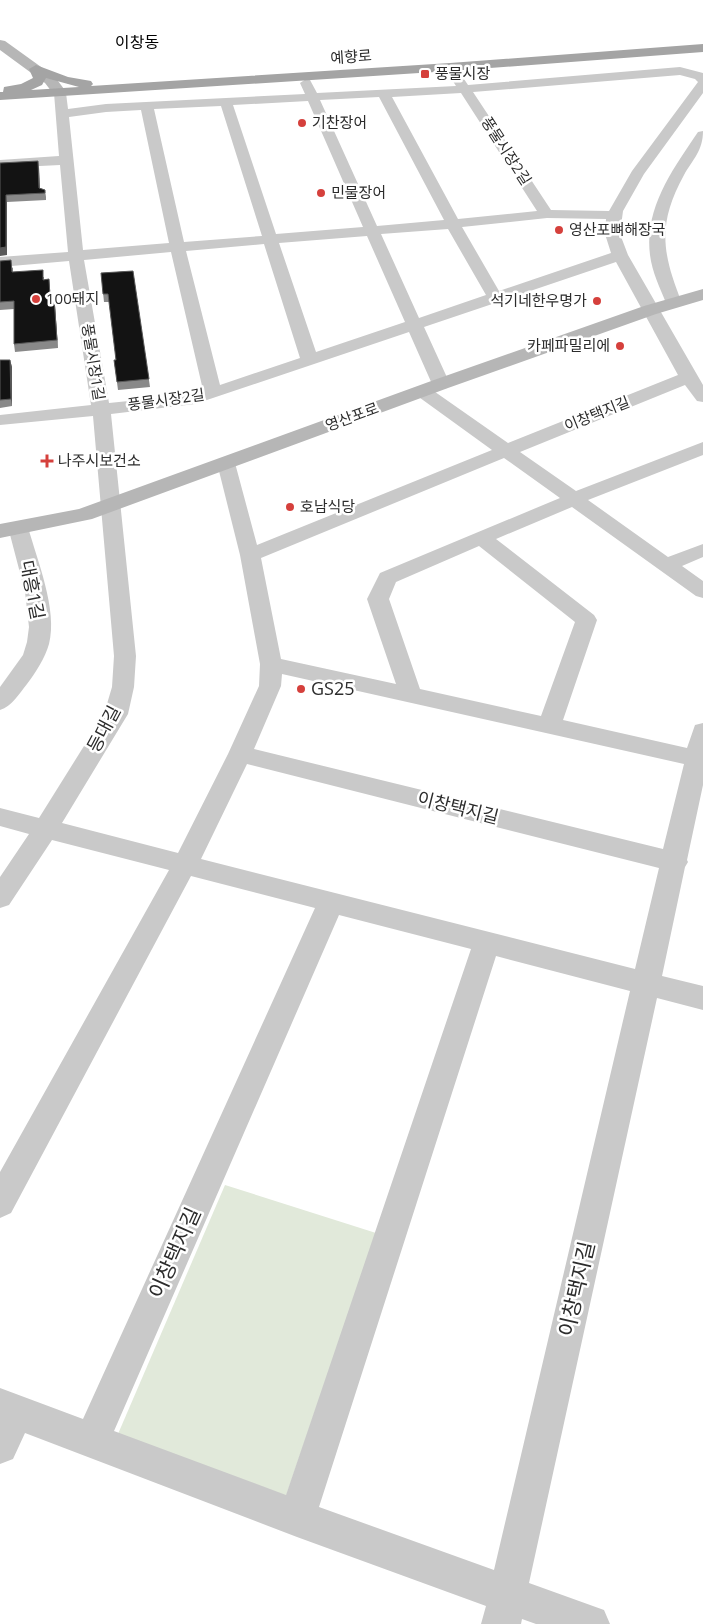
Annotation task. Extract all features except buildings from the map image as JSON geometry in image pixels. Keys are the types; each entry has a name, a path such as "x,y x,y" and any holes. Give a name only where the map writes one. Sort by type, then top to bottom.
{"main road":[{"name":"예향로","path":"169,86 703,48"},
{"path":"36,69 65,80 84,84 169,86"},
{"path":"0,92 26,88 38,82 40,79 36,69"},
{"path":"0,104 61,105 169,86"},
{"path":"0,96 61,105"}],"street":[{"path":"0,44 50,80 61,105 106,108 465,89 680,71 699,76 703,80"},
{"name":"풍물시장2길","path":"450,67 547,214"},
{"path":"303,76 414,325 432,388 507,451 703,591"},
{"path":"703,84 643,166 621,201 612,223 613,239 620,255 688,377 703,397"},
{"path":"384,94 453,224 495,297"},
{"path":"226,103 310,361"},
{"name":"풍물시장1길","path":"61,105 76,256 101,409 110,505"},
{"name":"풍물시장2길","path":"147,106 177,248 213,393"},
{"path":"674,303 659,263 657,230 667,195 703,135"},
{"path":"0,164 67,160"},
{"path":"0,262 271,240 547,214 615,216"},
{"name":"풍물시장2길","path":"0,420 189,400 310,361 620,255"},
{"name":"영산포로","path":"9,529 84,514 650,310 700,295"},
{"name":"이창택지길","path":"250,555 688,377"},
{"path":"411,695 378,599 387,578 574,499 703,448"},
{"path":"0,1203 184,864 240,754 270,686 271,664 250,555 226,463"},
{"name":"등대길","path":"0,898 46,828 116,714 124,687 125,656 110,505"},
{"name":"대흥1길","path":"0,702 35,654 39,639 40,618 9,529"},
{"path":"481,538 586,620 549,726"},
{"path":"666,565 703,550"},
{"name":"이창택지길","path":"271,664 549,726 700,745 675,862 504,1609"},
{"name":"이창택지길","path":"240,754 675,862"},
{"path":"0,817 703,998"},
{"name":"이창택지길","path":"92,1440 331,902"},
{"path":"297,1518 487,942"},
{"path":"0,1446 8,1409 297,1518 504,1609 590,1624"}],"green space":[{"path":"225,1185 376,1233 286,1496 118,1434"}],"place":[{"name":"풍물시장","path":"425,74"},
{"name":"기찬장어","path":"302,123"},
{"name":"민물장어","path":"321,193"},
{"name":"영산포뼈해장국","path":"559,230"},
{"name":"100돼지","path":"36,299"},
{"name":"석기네한우명가","path":"597,301"},
{"name":"카페파밀리에","path":"620,346"},
{"name":"나주시보건소","path":"47,461"},
{"name":"호남식당","path":"290,507"},
{"name":"GS25","path":"301,689"}],"district":[{"name":"이창동","path":"137,42"}]}
